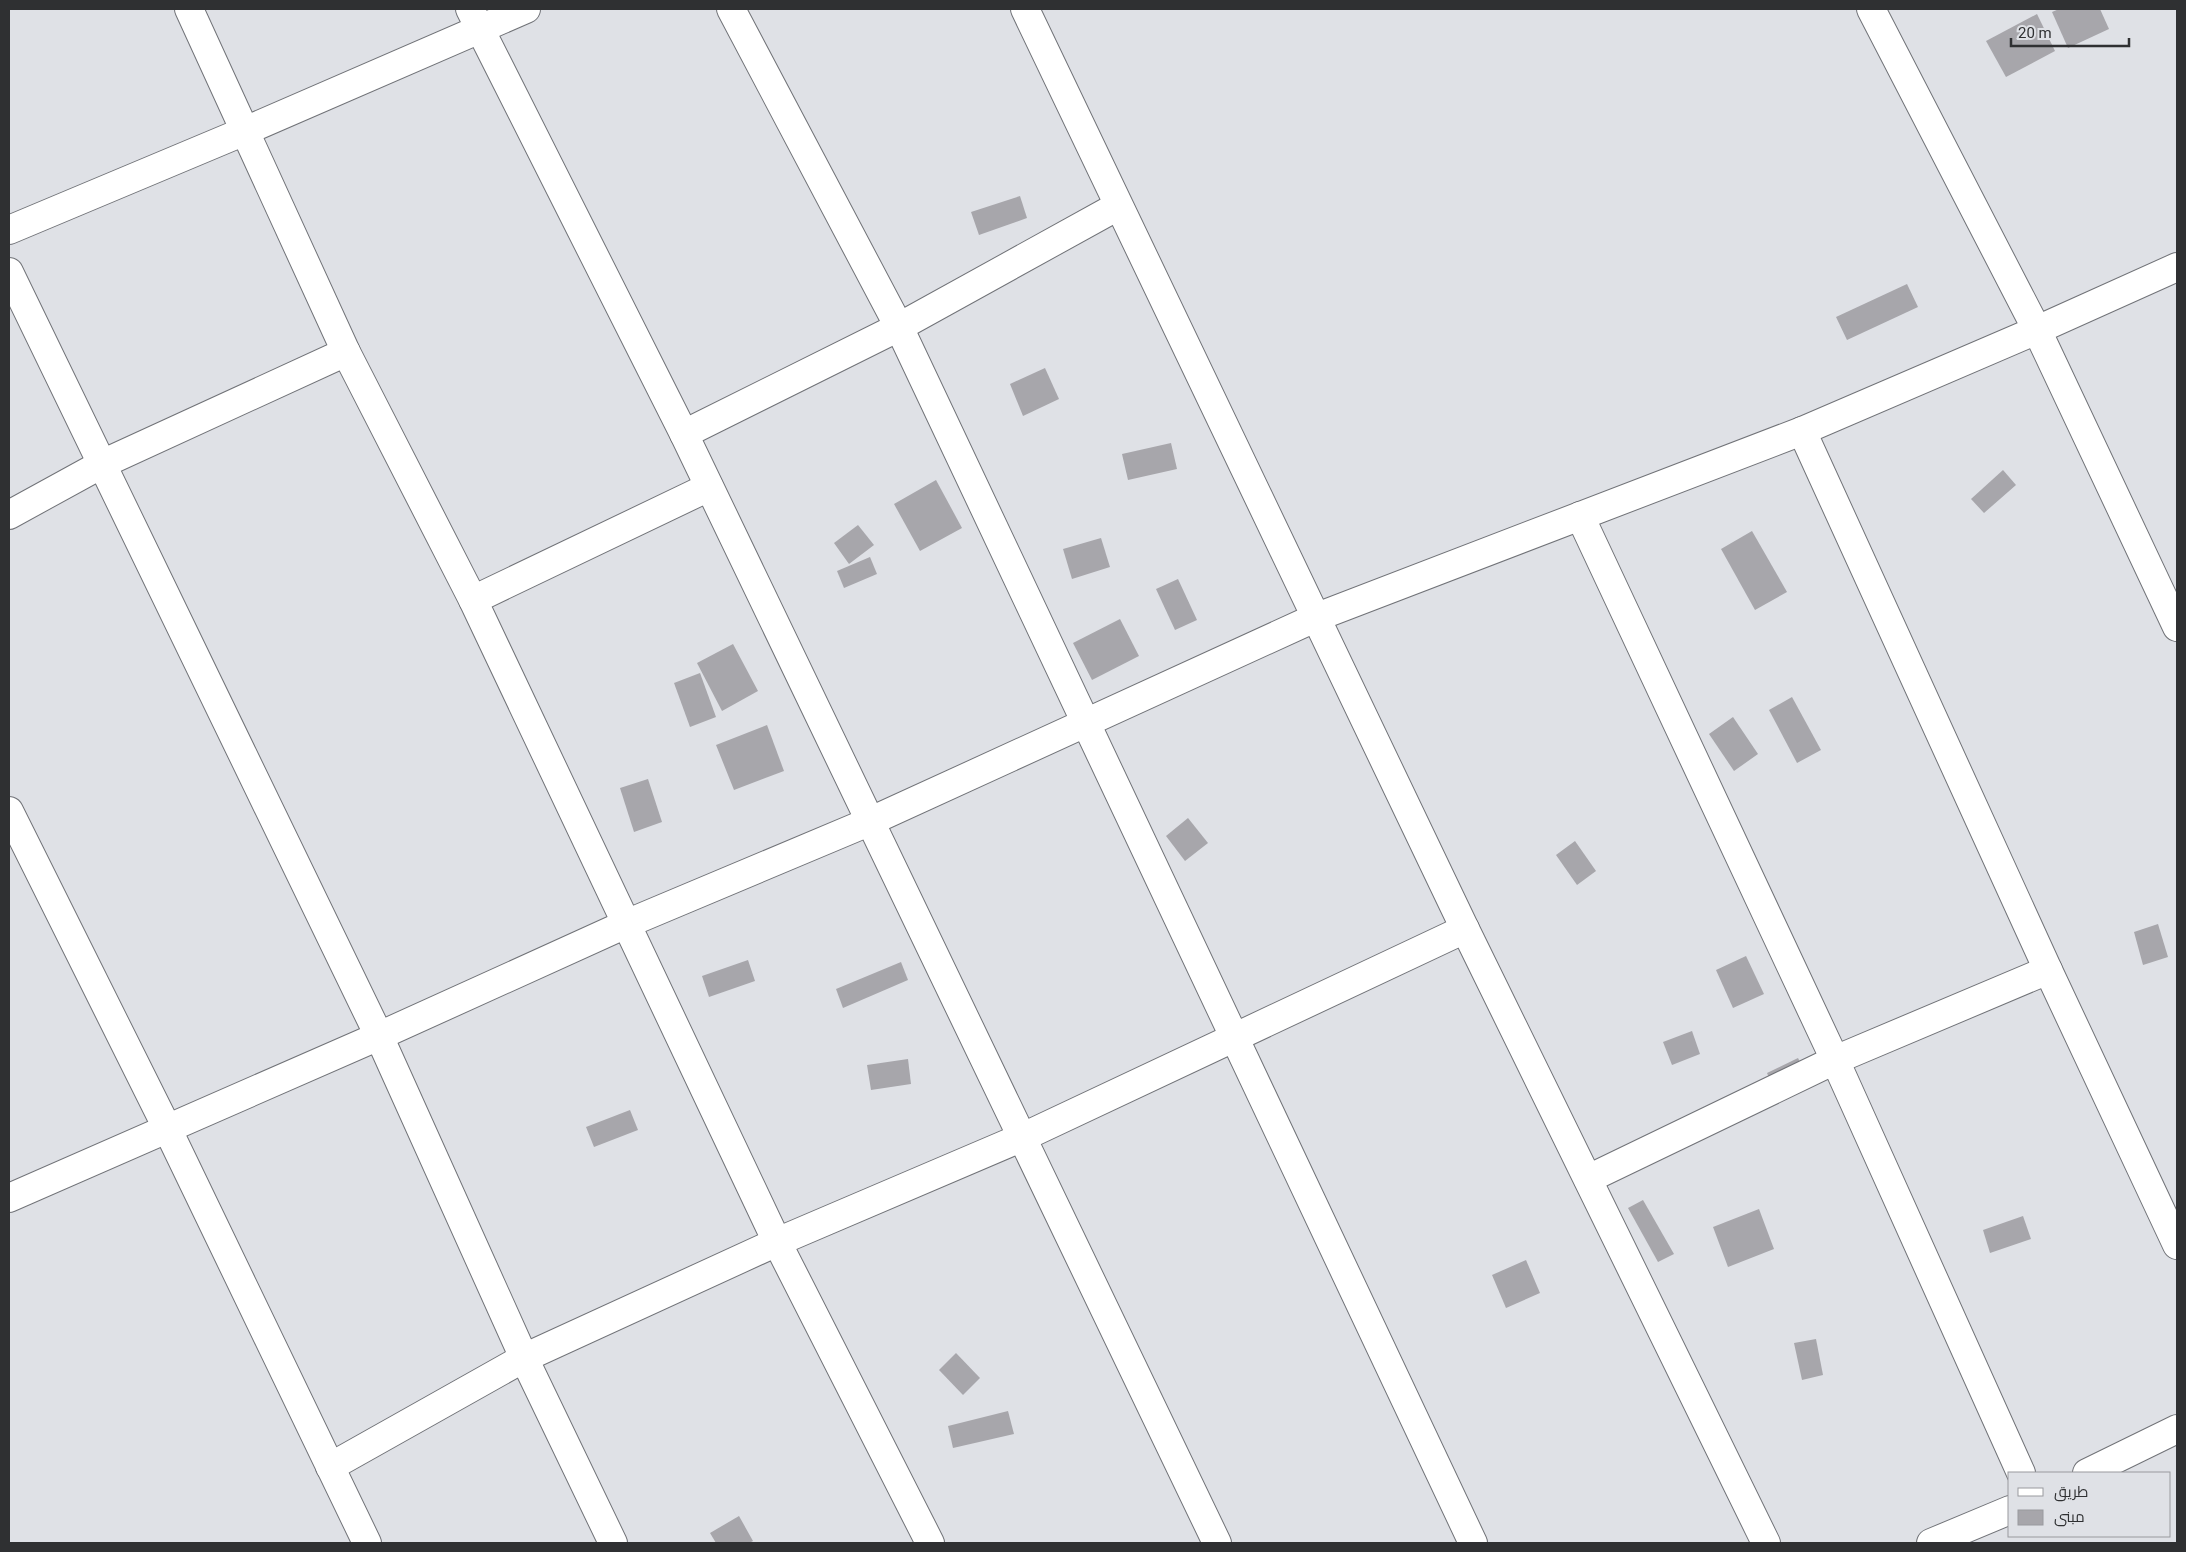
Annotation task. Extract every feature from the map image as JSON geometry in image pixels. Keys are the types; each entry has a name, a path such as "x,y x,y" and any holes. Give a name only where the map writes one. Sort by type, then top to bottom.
{"street":[{"path":"189,9 346,352 473,600 777,1242 930,1543"},
{"path":"9,230 245,131 475,18 526,9"},
{"path":"731,9 899,327 1473,1543"},
{"path":"1025,9 1465,929 1766,1543"},
{"path":"1871,9 2037,330 2177,626"},
{"path":"475,18 684,434 1217,1543"},
{"path":"684,434 899,327 1118,206"},
{"path":"9,1198 168,1130 626,924 871,821 1317,617 1802,431 2037,330 2177,266"},
{"path":"9,272 379,1036 524,1358 613,1543"},
{"path":"9,515 102,464 346,352"},
{"path":"1802,431 2048,970 2177,1245"},
{"path":"473,600 709,487"},
{"path":"1580,516 1835,1060 2021,1472"},
{"path":"9,811 168,1130 367,1543"},
{"path":"330,1467 524,1358 777,1242 1023,1137 1234,1036 1465,929"},
{"path":"1588,1178 1835,1060 2048,970"},
{"path":"2089,1472 2177,1429"},
{"path":"1931,1543 2008,1511"}],"building":[{"path":"2059,9 2100,9 2109,29 2068,48 2052,12"},
{"path":"2037,14 2055,51 2006,77 1986,41"},
{"path":"1020,196 1027,218 979,235 971,212"},
{"path":"1907,284 1918,307 1847,340 1836,317"},
{"path":"1045,368 1059,399 1023,416 1010,384"},
{"path":"1171,443 1177,469 1128,480 1122,454"},
{"path":"2003,470 2016,485 1984,513 1971,499"},
{"path":"936,480 962,528 920,551 894,504"},
{"path":"858,525 874,545 849,564 834,543"},
{"path":"1752,531 1787,592 1755,610 1721,549"},
{"path":"1101,538 1110,567 1072,579 1063,549"},
{"path":"870,557 877,574 844,588 837,571"},
{"path":"1178,579 1197,620 1175,630 1156,589"},
{"path":"1120,619 1139,656 1092,680 1073,643"},
{"path":"733,644 758,691 722,711 697,663"},
{"path":"700,673 716,717 690,727 674,683"},
{"path":"1792,697 1821,750 1797,763 1769,710"},
{"path":"1733,717 1758,754 1734,771 1709,734"},
{"path":"767,725 784,771 734,790 716,745"},
{"path":"648,779 662,822 634,832 620,788"},
{"path":"1188,818 1208,843 1185,861 1166,836"},
{"path":"1575,841 1596,871 1577,885 1556,855"},
{"path":"2158,924 2168,957 2143,965 2134,932"},
{"path":"1746,956 1764,994 1733,1008 1716,970"},
{"path":"748,960 755,981 709,997 702,976"},
{"path":"901,962 908,980 843,1008 836,989"},
{"path":"1692,1031 1700,1054 1672,1065 1663,1042"},
{"path":"1798,1058 1810,1082 1777,1097 1767,1073"},
{"path":"908,1059 911,1084 871,1090 867,1065"},
{"path":"630,1110 638,1130 594,1147 586,1127"},
{"path":"1643,1200 1674,1254 1658,1262 1628,1208"},
{"path":"1759,1209 1774,1249 1728,1267 1713,1227"},
{"path":"2023,1216 2031,1239 1990,1253 1983,1230"},
{"path":"1526,1260 1540,1293 1506,1308 1492,1275"},
{"path":"1816,1339 1823,1375 1802,1380 1794,1343"},
{"path":"956,1353 980,1378 963,1395 939,1370"},
{"path":"1008,1411 1014,1434 953,1448 948,1426"},
{"path":"739,1516 753,1541 749,1543 716,1543 710,1533"}]}
